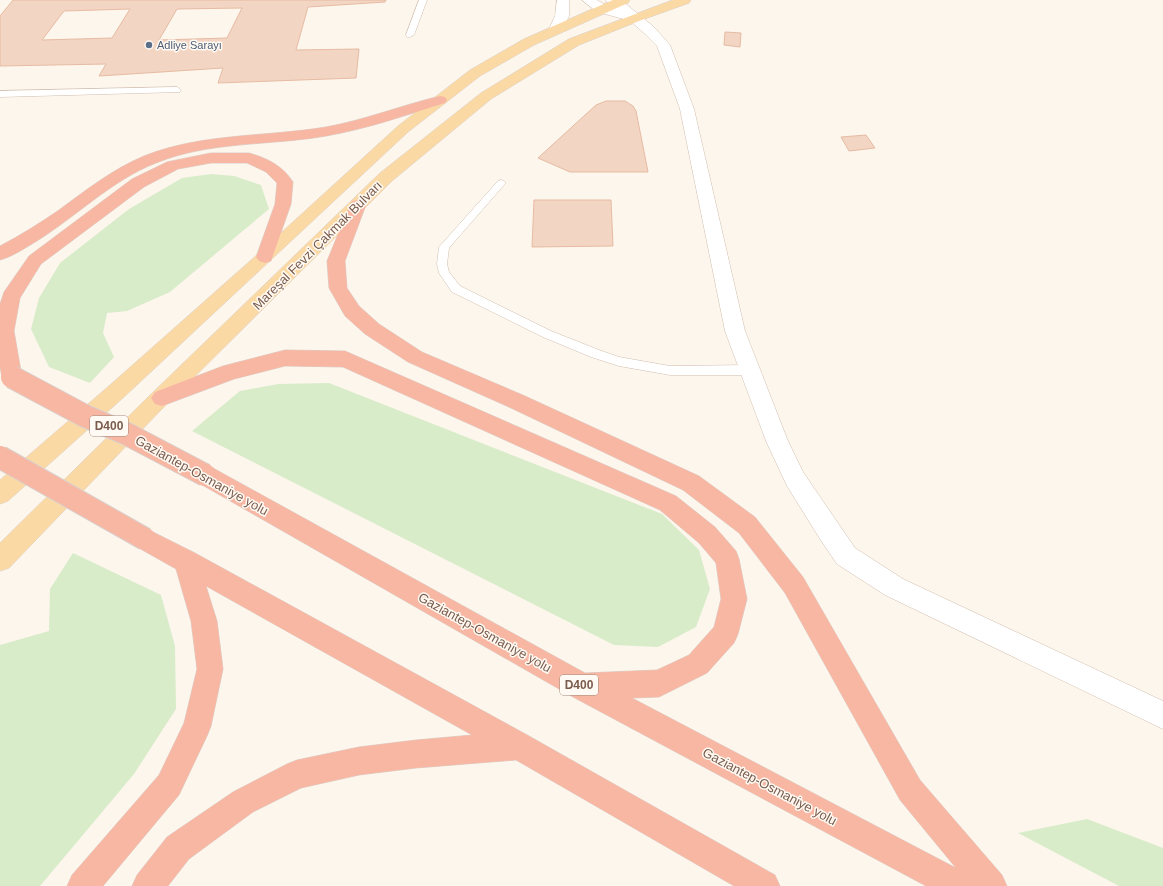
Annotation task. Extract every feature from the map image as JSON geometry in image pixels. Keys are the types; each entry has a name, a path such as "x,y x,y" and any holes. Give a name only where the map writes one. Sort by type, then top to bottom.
{"highway":[{"path":"0,254 49,225 103,186 133,167 164,154 196,146 221,142 308,134 348,128 440,100"},
{"path":"6,374 4,332 11,297 35,260 138,183 174,165 211,158 249,158 272,168 285,182 283,204 265,257"},
{"path":"358,205 336,261 338,288 352,311 372,329 415,358 518,402 692,483 747,525 794,585 910,790 991,886"},
{"path":"162,398 230,372 285,358 345,359 668,503 707,535 727,559 734,599 725,634 698,664 659,683 583,687"},
{"name":"Gaziantep-Osmaniye yolu","path":"6,374 86,416 127,434 205,475 583,687 958,886"},
{"path":"0,457 519,746 764,886"},
{"path":"83,886 169,785 197,726 210,669 204,621 186,561"},
{"path":"148,886 178,848 243,802 297,774 359,761 416,754 519,746"}],"main road":[{"name":"Mareşal Fevzi Çakmak Bulvarı","path":"0,494 265,257 403,129 475,73 529,42 613,5 685,0"},
{"name":"Mareşal Fevzi Çakmak Bulvarı","path":"0,560 386,177 486,96 574,42 613,5"}],"street":[{"path":"556,29 562,16 563,0"},
{"path":"613,5 649,30 663,45 688,109 720,266 736,330 777,441 796,479 828,531 846,556 894,587 1163,715"}],"lane":[{"path":"410,35 423,0"},
{"path":"0,94 177,90"},
{"path":"501,183 444,247 442,264 444,273 456,289 581,350 644,367 693,371 751,370"}],"green space":[{"path":"211,174 234,176 261,185 269,209 170,292 127,311 107,313 103,333 114,357 90,383 49,367 31,329 39,298 60,263 129,209 182,178"},
{"path":"329,383 662,514 699,550 710,589 696,627 658,647 614,645 192,431 240,391 278,384"},
{"path":"73,553 161,595 175,646 176,709 134,774 40,886 0,886 0,645 49,631 50,589"},
{"path":"1087,819 1163,848 1163,886 1119,886 1018,833"}],"building":[{"name":"Adliye Sarayı","path":"13,0 386,0 385,2 308,7 296,50 359,49 356,78 218,83 223,68 99,76 106,64 0,66 0,16","holes":["242,8 227,38 159,40 177,9","130,9 112,38 42,40 64,11"]},
{"path":"725,32 741,33 740,47 724,45"},
{"path":"606,101 625,101 633,106 636,111 648,172 570,172 538,158 596,105"},
{"path":"866,135 875,148 849,151 841,137"},
{"path":"534,200 611,200 613,246 532,247"}],"place":[{"name":"Adliye Sarayı","path":"149,45"}]}
